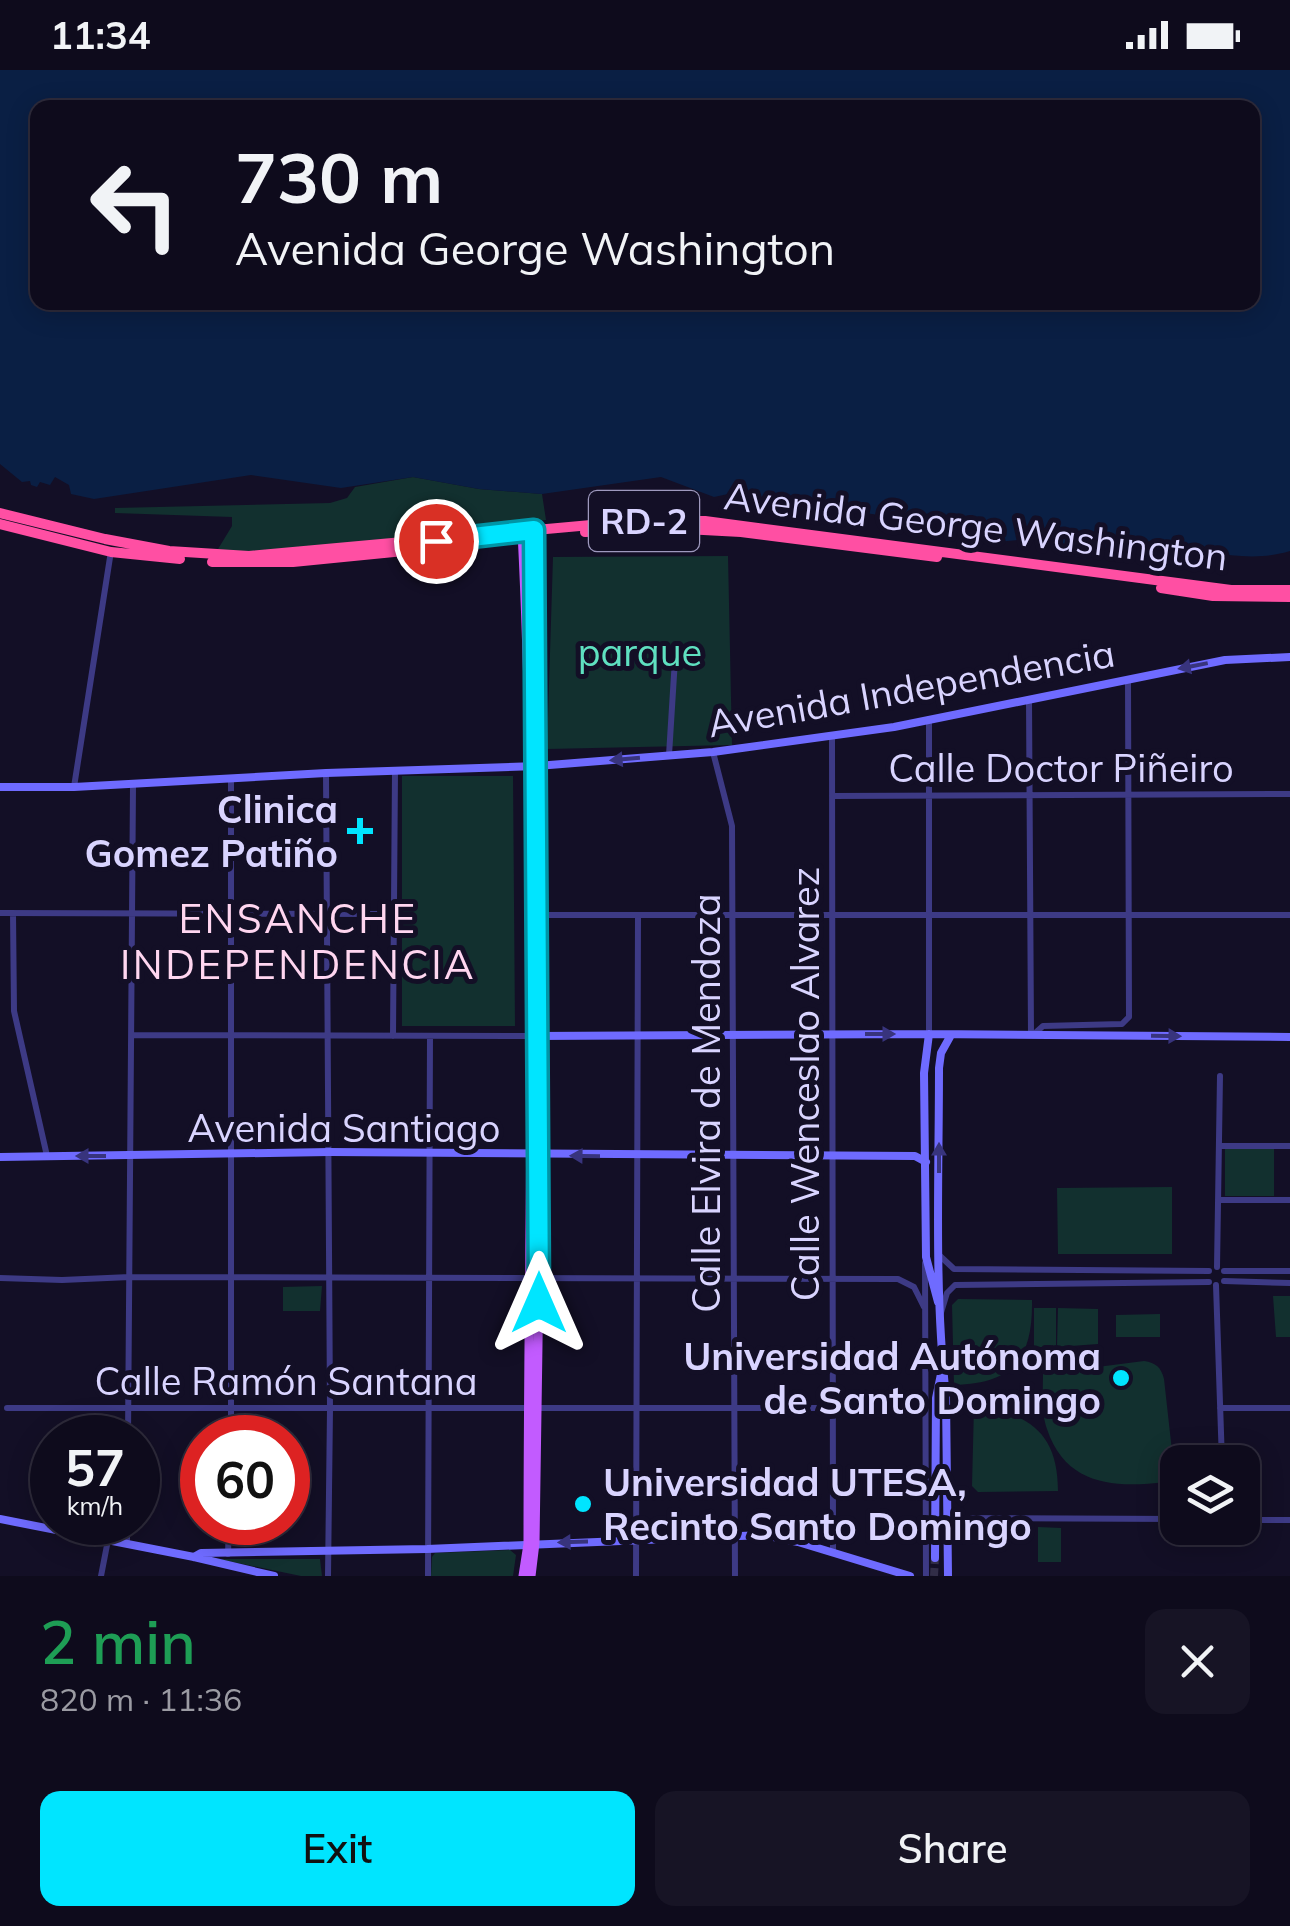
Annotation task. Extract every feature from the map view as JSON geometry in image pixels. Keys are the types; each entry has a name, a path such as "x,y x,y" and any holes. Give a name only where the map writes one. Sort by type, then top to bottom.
{"highway":[{"name":"Avenida George Washington","path":"0,513 112,546"},
{"name":"Avenida George Washington","path":"0,524 235,564 293,562 528,534 629,530 741,532 1214,596 1290,593"}],"main road":[{"path":"528,534 538,916 534,1036"},
{"name":"Avenida Independencia","path":"0,786 132,785 533,766 713,752 929,719 1225,660 1290,658"},
{"path":"531,1576 535,1278 533,766"},
{"path":"929,1034 924,1072 926,1257 938,1302 941,1374 946,1397 948,1576"},
{"path":"534,1036 951,1034 1290,1038"},
{"path":"938,1302 939,1068 941,1053 951,1034"},
{"name":"Avenida Santiago","path":"0,1156 330,1152 916,1156 926,1162"},
{"path":"935,1558 936,1398 941,1374"},
{"path":"0,1519 30,1525"},
{"path":"194,1557 735,1536 780,1538 910,1576"},
{"path":"523,1576 531,1544"},
{"path":"131,1545 274,1576"}],"street":[{"path":"74,787 112,546"},
{"path":"668,755 675,659"},
{"path":"1032,1035 1043,1026 1122,1024 1129,1017 1128,679"},
{"path":"1029,698 1032,1035"},
{"path":"929,719 929,1034"},
{"name":"Calle Wenceslao Alvarez","path":"832,734 832,1553"},
{"name":"Calle Elvira de Mendoza","path":"713,752 732,826 735,1576"},
{"path":"393,1036 395,771"},
{"path":"326,773 330,1036 328,1576"},
{"path":"231,779 232,1415"},
{"path":"129,1415 132,785"},
{"name":"Calle Doctor Piñeiro","path":"832,796 1290,794"},
{"path":"13,912 14,1011 47,1156"},
{"path":"0,913 394,914"},
{"path":"538,916 1290,915"},
{"path":"636,1576 638,916"},
{"path":"133,1035 534,1036"},
{"path":"428,1576 430,1036"},
{"path":"1220,1076 1217,1283 1221,1445"},
{"path":"1219,1146 1290,1146"},
{"path":"1218,1200 1290,1200"},
{"path":"939,1256 954,1269 1290,1270"},
{"path":"926,1257 926,1576"},
{"path":"940,1317 954,1284 954,1269"},
{"path":"1064,1270 1064,1284"},
{"path":"1077,1270 1078,1284"},
{"path":"1217,1270 1217,1283"},
{"path":"0,1278 898,1279 914,1287 924,1306"},
{"path":"954,1284 1290,1283"},
{"name":"Calle Ramón Santana","path":"7,1408 925,1408"},
{"path":"1220,1408 1290,1408"},
{"path":"948,1518 1160,1520"},
{"path":"1260,1520 1290,1520"},
{"path":"101,1576 107,1545"},
{"path":"228,1545 228,1554"}],"green space":[{"path":"413,477 479,489 542,494 546,520 509,523 506,531 215,554 232,526 232,517 115,513 115,508 330,503 347,498 355,487"},
{"name":"parque","path":"728,556 732,745 547,749 553,557"},
{"path":"402,776 513,776 515,1026 402,1026"},
{"path":"1225,1149 1274,1149 1274,1196 1225,1196"},
{"path":"1172,1187 1172,1254 1058,1254 1057,1188"},
{"path":"322,1286 320,1311 283,1311 283,1287"},
{"path":"1273,1296 1290,1296 1290,1337 1276,1337"},
{"path":"958,1299 1032,1300 1024,1352 1005,1373 954,1385 952,1305"},
{"path":"1034,1308 1056,1308 1056,1347 1034,1347"},
{"path":"1058,1308 1098,1309 1098,1344 1057,1347"},
{"path":"1160,1314 1160,1337 1116,1337 1116,1315"},
{"path":"1144,1361 1157,1366 1164,1379 1171,1445 1160,1445 1160,1482 1111,1483 1094,1479 1066,1462 1047,1429 1043,1374"},
{"path":"974,1406 1010,1414 1037,1429 1053,1454 1058,1491 978,1492 972,1486"},
{"path":"1038,1527 1061,1528 1061,1562 1038,1562"},
{"path":"510,1550 516,1555 513,1576 431,1576 435,1553"},
{"path":"218,1559 320,1559 322,1576 301,1576"}],"water":[{"path":"0,70 1290,70 1290,551 1244,556 1138,545 1089,549 1086,559 1075,556 1073,546 1040,538 987,543 981,532 966,521 916,520 821,507 817,515 799,510 793,514 749,506 728,494 714,497 661,477 542,494 479,489 413,477 341,488 251,475 94,499 71,494 69,485 55,477 50,485 40,482 37,487 30,481 22,482 0,464"}],"tunnel":[{"path":"934,1576 935,1558"}],"place":[{"name":"Clinica Gomez Patiño","path":"360,831"},
{"name":"Universidad Autónoma de Santo Domingo","path":"1121,1378"},
{"name":"Universidad UTESA, Recinto Santo Domingo","path":"583,1504"}],"district":[{"name":"ENSANCHE INDEPENDENCIA","path":"298,941"}],"route":[{"path":"436,541 534,530 539,1303"}]}
